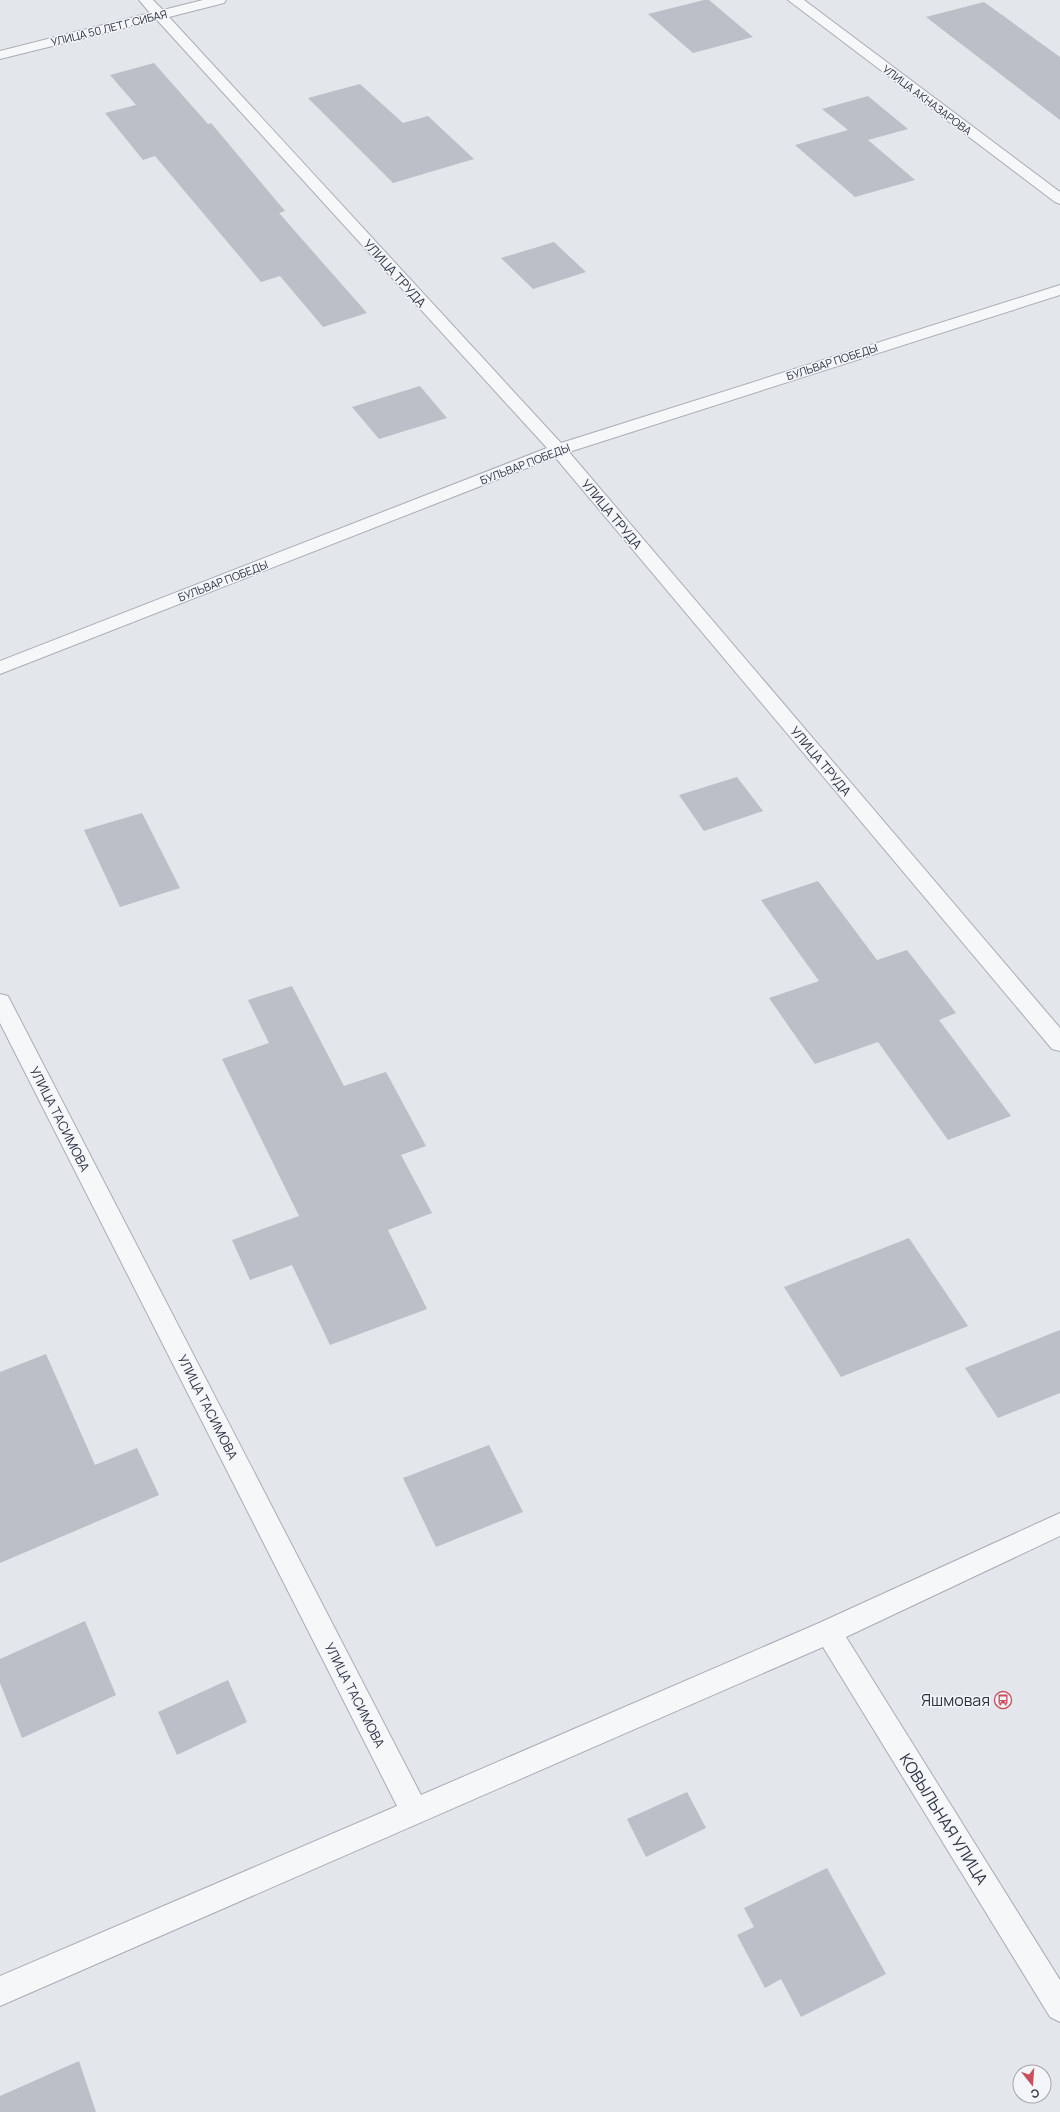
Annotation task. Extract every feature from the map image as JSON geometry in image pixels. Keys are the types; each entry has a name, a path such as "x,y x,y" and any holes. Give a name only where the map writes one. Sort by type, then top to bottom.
{"street":[{"name":"УЛИЦА ТРУДА","path":"146,0 558,450 1060,1042"},
{"name":"УЛИЦА 50 ЛЕТ Г.СИБАЯ","path":"0,55 219,0"},
{"name":"УЛИЦА АКНАЗАРОВА","path":"795,0 1060,199"},
{"name":"БУЛЬВАР ПОБЕДЫ","path":"0,668 558,450 1060,290"},
{"name":"УЛИЦА ТАСИМОВА","path":"0,1002 415,1812"},
{"path":"0,1990 415,1812 828,1632 1060,1524"},
{"name":"КОВЫЛЬНАЯ УЛИЦА","path":"828,1632 1060,2007"}],"building":[{"path":"709,0 753,37 693,53 648,14"},
{"path":"984,2 1060,57 1060,120 926,17"},
{"path":"154,63 208,124 211,123 285,211 279,213 367,313 323,327 280,276 261,282 155,156 143,160 105,113 136,105 110,75"},
{"path":"360,84 403,123 428,116 474,159 393,183 308,98"},
{"path":"868,96 908,129 868,140 915,180 855,197 795,145 848,130 822,109"},
{"path":"554,242 586,272 533,289 501,258"},
{"path":"420,386 447,418 379,439 352,407"},
{"path":"737,777 763,811 704,831 679,795"},
{"path":"142,813 180,888 120,907 84,830"},
{"path":"818,881 877,960 907,950 956,1013 939,1020 1011,1116 948,1140 878,1042 815,1064 769,998 819,981 761,900"},
{"path":"292,986 344,1086 386,1072 426,1146 401,1155 432,1213 388,1230 427,1309 330,1345 292,1265 250,1280 232,1240 299,1216 222,1059 269,1043 248,1000"},
{"path":"909,1238 968,1326 841,1377 784,1287"},
{"path":"1060,1330 1060,1393 998,1418 965,1368"},
{"path":"46,1354 95,1465 137,1448 159,1495 0,1563 0,1372"},
{"path":"489,1445 523,1512 436,1547 403,1478"},
{"path":"85,1621 116,1695 22,1738 0,1683 0,1659"},
{"path":"228,1680 247,1722 177,1755 158,1712"},
{"path":"687,1792 706,1828 646,1857 627,1819"},
{"path":"827,1868 886,1974 801,2017 781,1979 765,1988 737,1935 754,1927 744,1908"},
{"path":"79,2061 96,2112 0,2112 0,2096"}],"place":[{"name":"Яшмовая","path":"1003,1700"}]}
